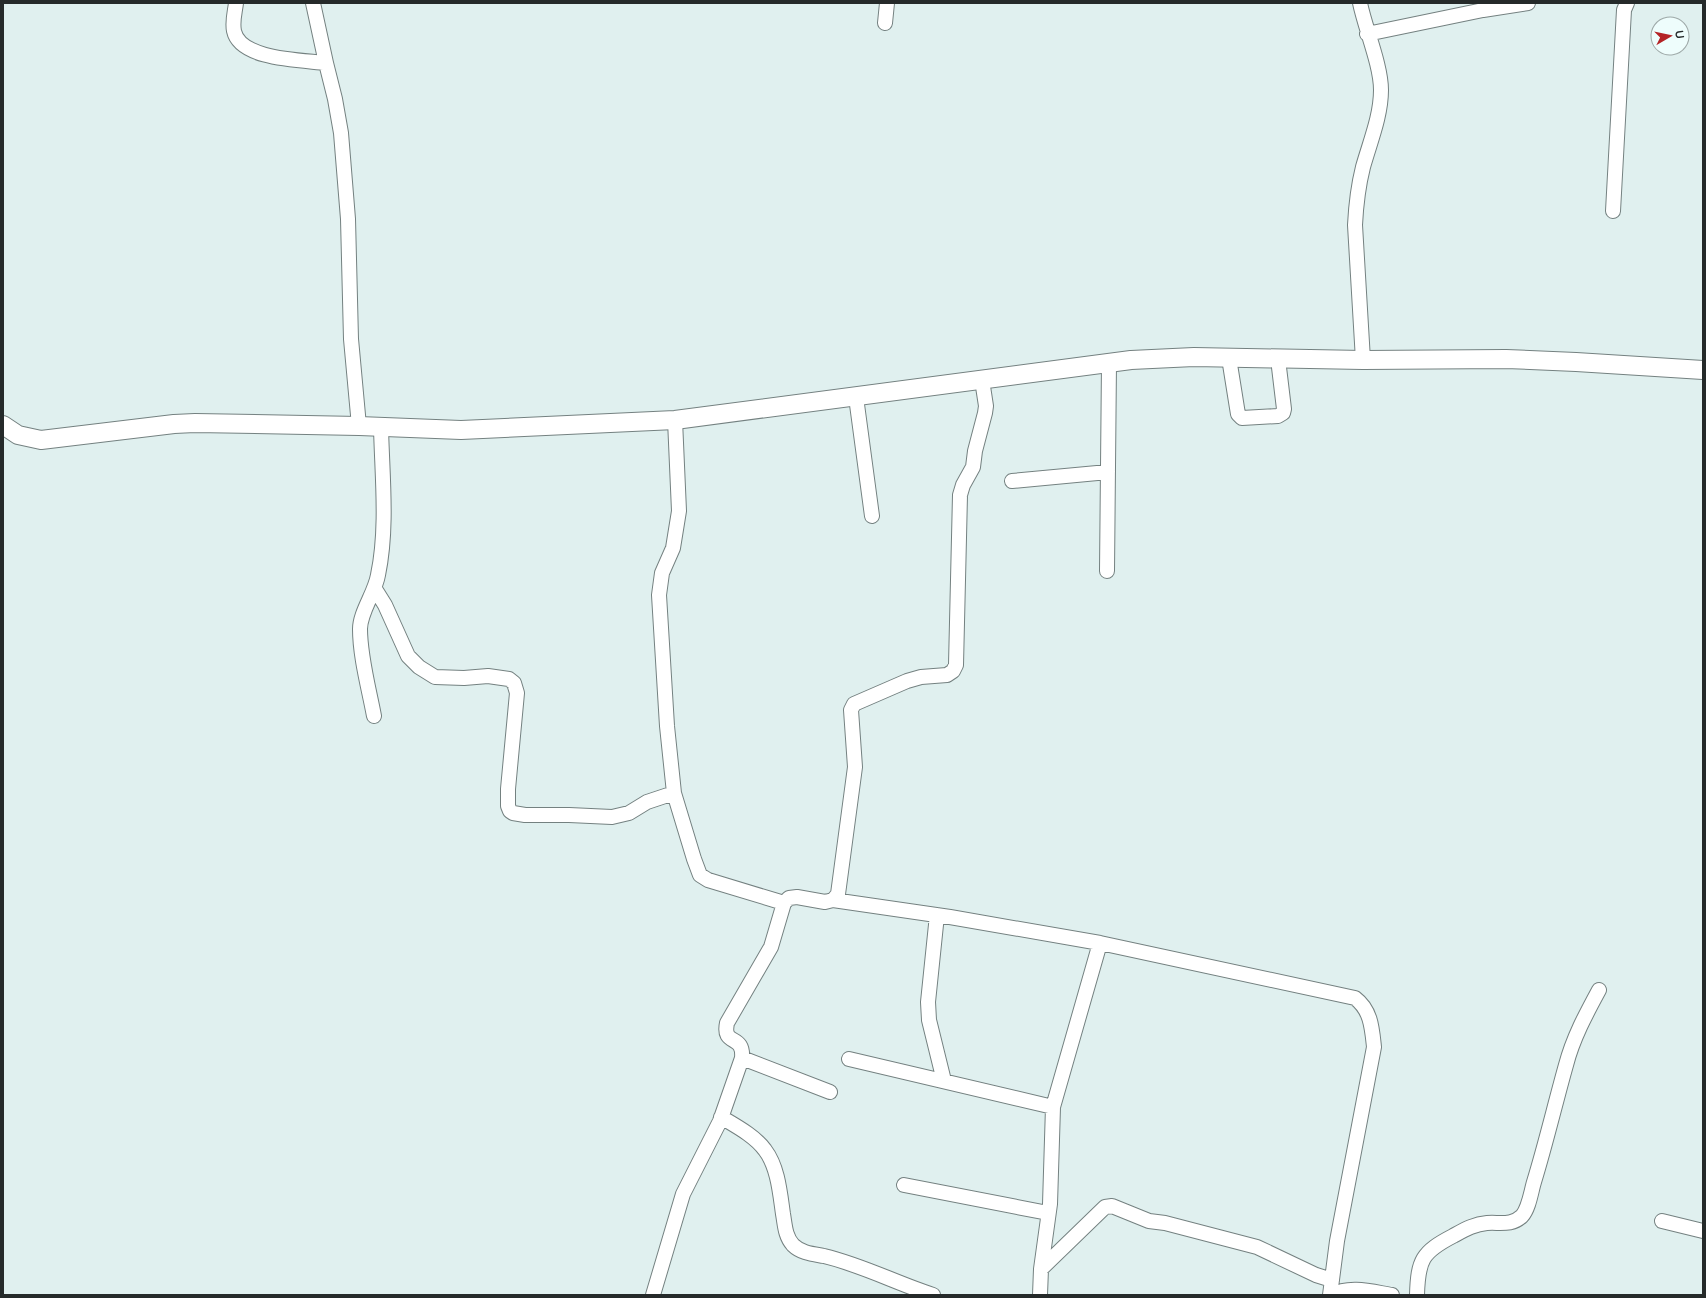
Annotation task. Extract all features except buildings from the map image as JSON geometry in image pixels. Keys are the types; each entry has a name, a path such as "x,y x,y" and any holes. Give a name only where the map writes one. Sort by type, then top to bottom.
{"street":[{"path":"236,3 233,23 234,32 245,47 272,56 326,63"},
{"path":"313,3 338,112 346,186 351,339 359,426"},
{"path":"885,23 887,3"},
{"path":"1360,3 1381,88 1378,116 1357,190 1355,225 1364,360"},
{"path":"1367,34 1483,10 1528,3"},
{"path":"1614,211 1624,10 1627,3"},
{"path":"3,425 18,434 41,440 174,424 359,426 483,430 675,420 1109,363 1165,358 1364,360 1519,359 1703,370"},
{"path":"1229,358 1238,414 1242,418 1278,416 1283,412 1284,409 1278,359"},
{"path":"1107,571 1109,363"},
{"path":"833,900 838,894 840,884 855,767 851,710 854,704 914,679 947,675 953,671 956,665 960,495 963,485 973,467 975,451 985,414 986,406 982,380"},
{"path":"856,397 872,516"},
{"path":"675,420 679,511 673,548 662,573 659,595 666,718 674,793 700,875 708,880 784,903"},
{"path":"374,716 360,641 360,628 379,575 383,531 381,427"},
{"path":"1012,481 1108,472"},
{"path":"375,589 385,605 408,656 420,667 435,676 464,678 488,676 509,679 514,683 517,693 508,789 508,806 510,811 525,815 569,814 612,817 629,813 647,802 674,793"},
{"path":"653,1295 683,1194 721,1117 742,1058 743,1050 740,1044 727,1037 727,1023 771,947 784,903 789,898 796,897 825,902 833,900 937,915 1100,943 1355,998 1363,1004 1369,1015 1374,1047 1337,1241 1331,1295"},
{"path":"937,915 928,1002 929,1020 944,1081"},
{"path":"1040,1295 1041,1268 1048,1213 1053,1107 1100,943"},
{"path":"1417,1295 1418,1277 1422,1262 1428,1251 1436,1245 1470,1227 1488,1223 1504,1224 1514,1222 1522,1216 1528,1204 1544,1149 1571,1047 1578,1029 1599,990"},
{"path":"742,1058 830,1092"},
{"path":"849,1059 1053,1107"},
{"path":"721,1117 765,1148 775,1169 780,1191 785,1229 788,1238 794,1246 802,1251 854,1264 933,1295"},
{"path":"904,1185 1048,1213"},
{"path":"1041,1268 1105,1207 1112,1206 1149,1221 1165,1223 1257,1247 1316,1275 1332,1280"},
{"path":"1662,1221 1703,1231"},
{"path":"1331,1295 1338,1291 1357,1290 1392,1295"}]}
